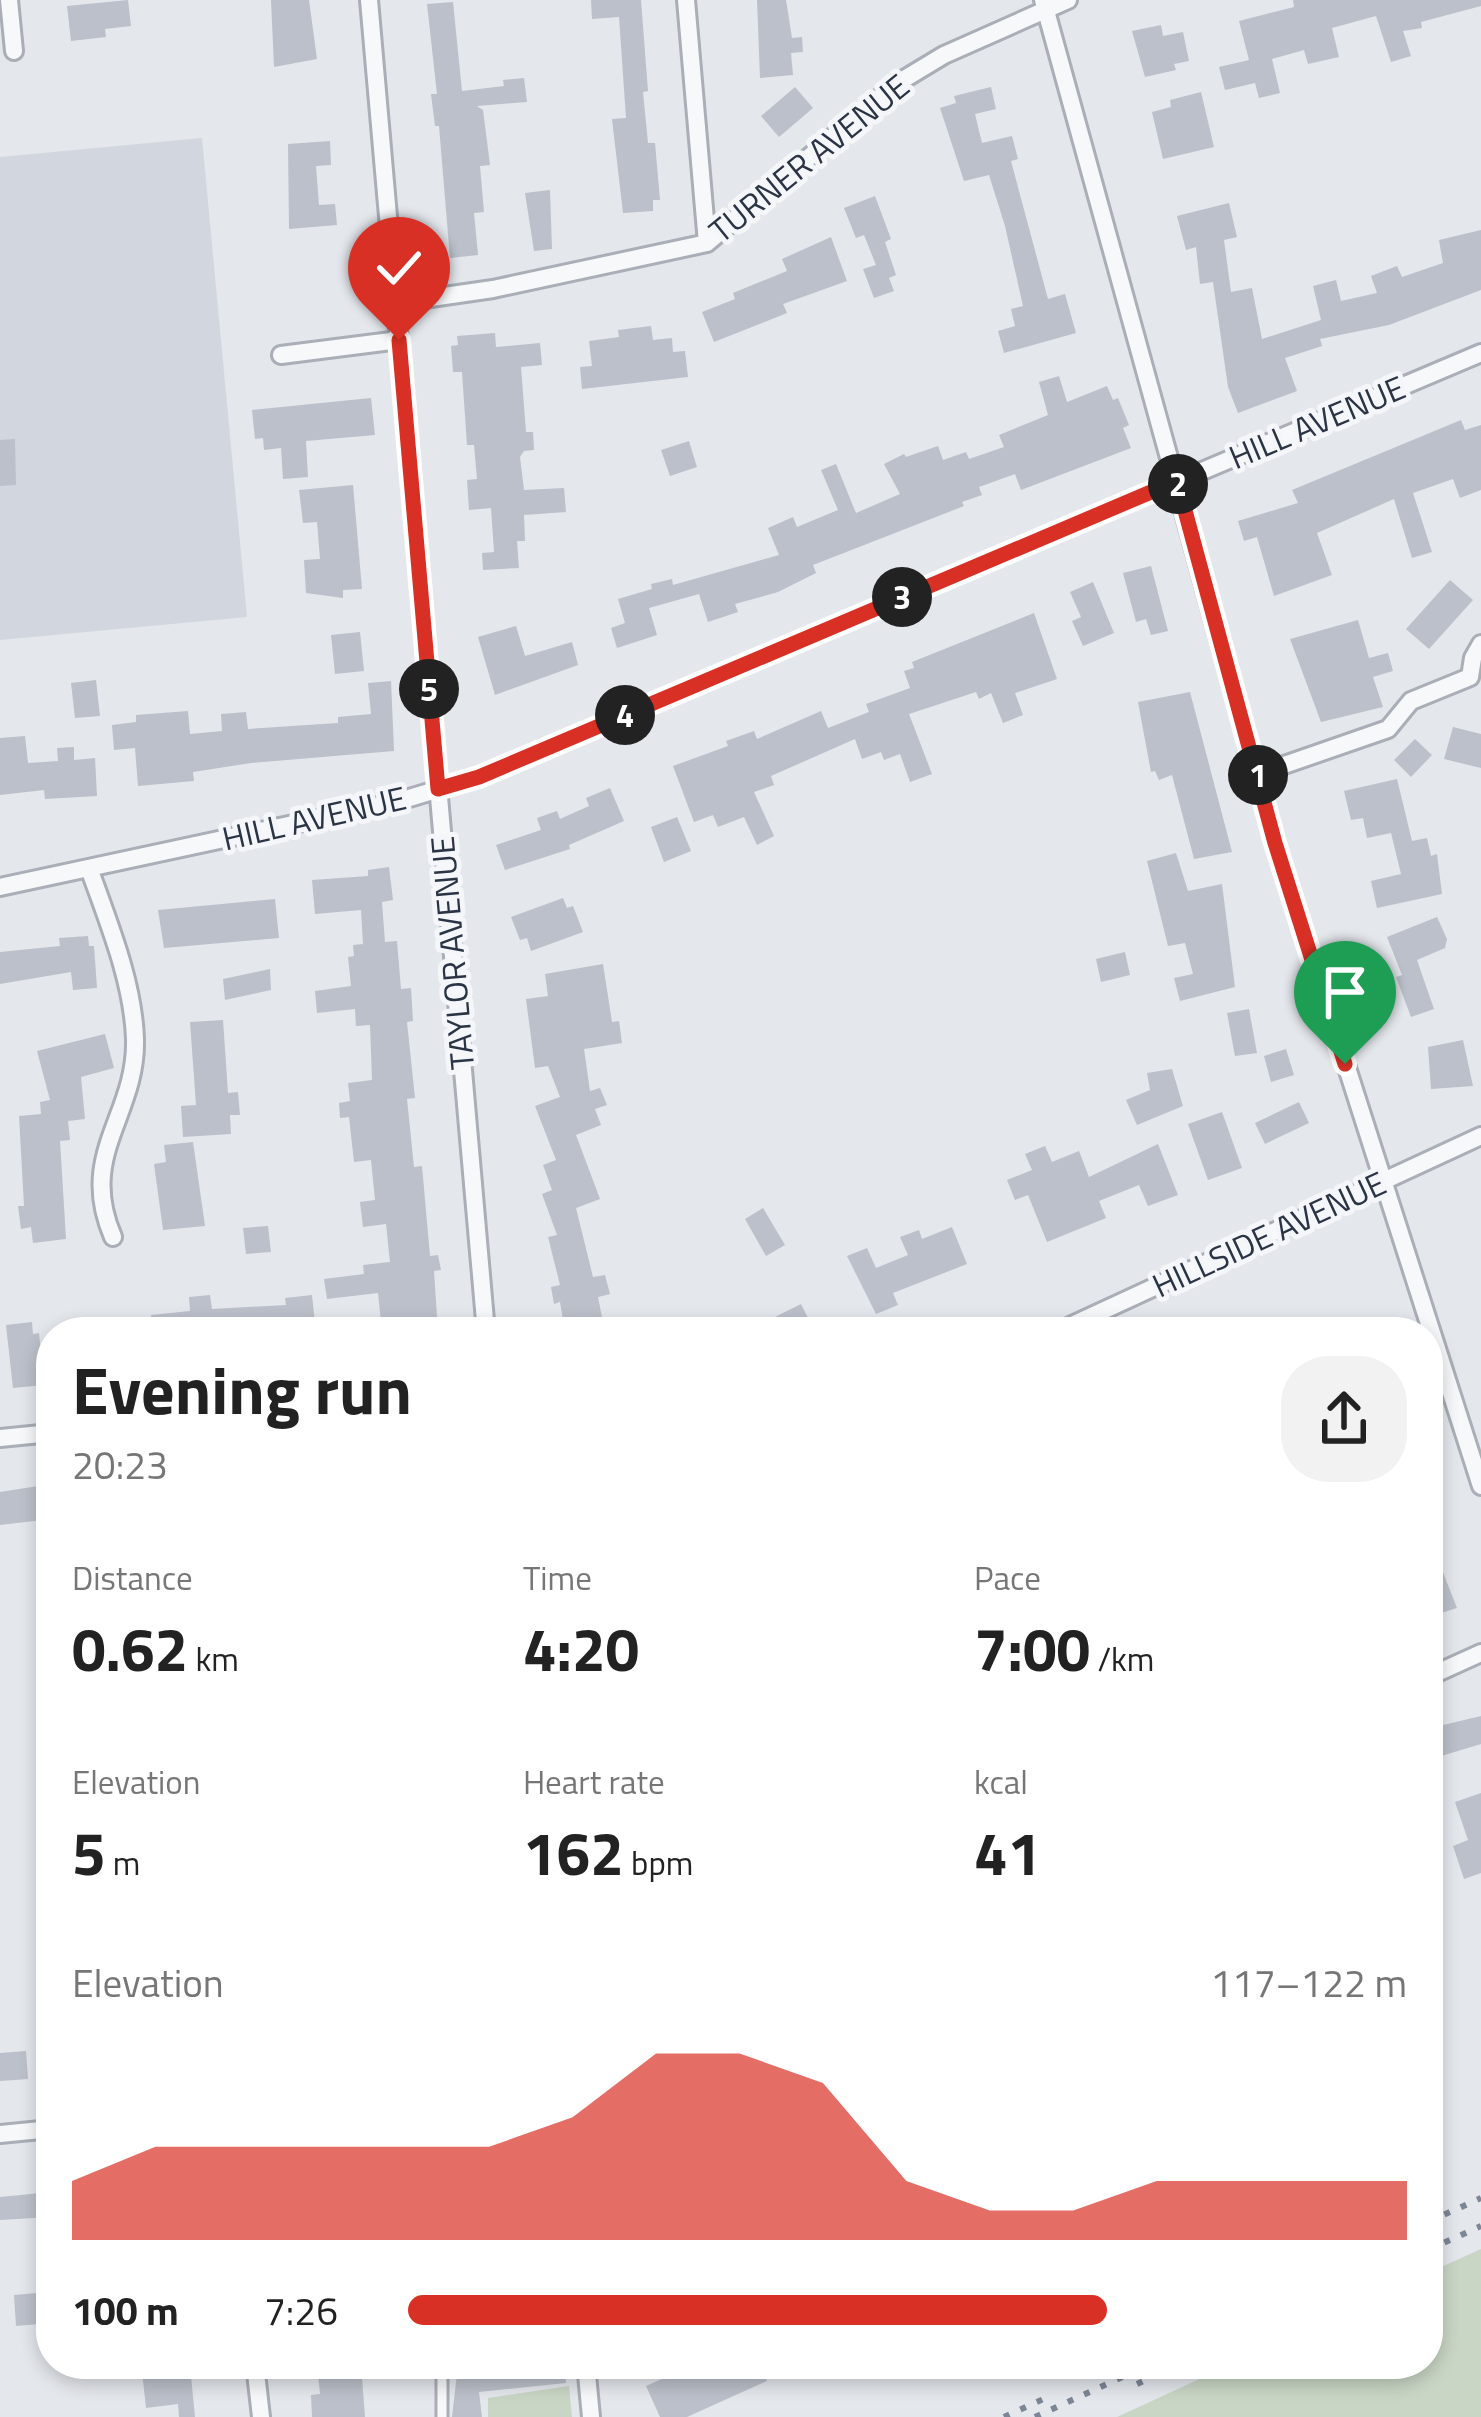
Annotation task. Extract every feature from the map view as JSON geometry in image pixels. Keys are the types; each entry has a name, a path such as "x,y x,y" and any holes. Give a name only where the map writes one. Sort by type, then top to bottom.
{"street":[{"path":"9,0 14,51"},
{"name":"TAYLOR AVENUE","path":"369,0 485,1317"},
{"path":"686,0 707,243"},
{"name":"TURNER AVENUE","path":"396,303 493,289 707,243 896,83 1044,5 1068,0"},
{"path":"1044,5 1281,864 1427,1317"},
{"path":"281,355 399,340"},
{"name":"HILL AVENUE","path":"0,887 479,777 1481,353"},
{"path":"1258,774 1388,729 1411,701 1476,682 1473,658 1481,644"},
{"path":"89,868 122,966 135,1040 129,1081 100,1166 100,1202 113,1237"},
{"name":"HILLSIDE AVENUE","path":"1090,1317 1481,1136"},
{"path":"1443,1368 1481,1486"},
{"path":"0,1438 36,1434"},
{"path":"1443,1670 1481,1653"},
{"path":"0,2134 36,2130"},
{"path":"257,2379 261,2417"},
{"path":"587,2379 591,2417"}],"lane":[{"path":"442,2379 442,2417"}],"shaded area":[{"path":"202,138 247,617 0,640 0,157"}],"green space":[{"path":"1481,2249 1481,2417 1117,2417 1199,2379 1443,2379 1443,2266"},
{"path":"569,2386 572,2417 488,2417 488,2398"}],"building":[{"path":"128,0 131,26 105,29 106,37 71,41 67,6"},
{"path":"271,0 309,0 317,59 274,67"},
{"path":"591,0 641,0 648,91 643,92 648,143 655,143 660,200 653,200 653,211 623,213 612,119 626,118 619,17 592,19"},
{"path":"757,0 786,0 792,38 802,37 803,52 791,53 793,75 760,78"},
{"path":"1293,0 1481,0 1481,6 1403,31 1411,56 1391,62 1376,16 1332,28 1339,57 1308,64 1304,50 1272,59 1280,93 1259,98 1255,83 1225,90 1219,67 1249,60 1239,21 1294,7"},
{"path":"453,2 462,91 504,86 503,80 524,78 527,102 477,106 483,110 490,165 480,166 484,212 474,213 478,255 450,258 439,126 435,126 431,94 437,94 427,4"},
{"path":"1161,25 1163,36 1183,32 1189,61 1174,64 1176,70 1145,77 1132,31"},
{"path":"795,87 813,108 779,137 761,116"},
{"path":"991,87 996,109 975,114 982,143 1012,136 1018,159 1011,161 1048,299 1065,294 1076,333 1004,353 998,331 1015,326 1011,309 1023,306 1005,226 989,175 964,181 940,108 956,103 954,96"},
{"path":"1201,92 1214,147 1163,159 1152,112 1171,107 1170,100"},
{"path":"330,141 331,165 316,166 319,205 335,204 337,225 289,229 288,144"},
{"path":"550,190 552,249 534,251 525,193"},
{"path":"875,196 891,239 885,242 896,275 889,278 894,291 874,298 863,269 876,265 864,235 856,238 844,208"},
{"path":"1229,203 1237,237 1224,240 1231,292 1252,288 1262,339 1321,320 1313,286 1336,280 1341,301 1377,293 1371,276 1397,266 1402,277 1443,263 1439,240 1481,230 1481,290 1389,325 1320,339 1322,346 1285,358 1297,391 1238,413 1228,387 1213,282 1200,284 1196,247 1186,250 1177,216"},
{"path":"831,237 847,281 783,304 787,313 714,342 702,312 735,299 733,293 787,271 782,259"},
{"path":"651,326 653,340 672,338 673,352 685,351 688,377 582,389 580,367 592,366 589,341 619,337 618,330"},
{"path":"495,333 496,347 540,343 542,365 521,367 526,432 533,432 534,450 520,457 524,490 564,488 566,512 524,515 525,541 517,541 519,568 483,570 482,553 494,552 491,508 469,510 467,480 477,479 474,445 467,445 462,372 453,372 451,346 458,345 457,336"},
{"path":"1059,376 1067,402 1107,386 1113,400 1118,398 1129,425 1123,428 1131,448 1021,490 1015,474 979,487 982,495 962,502 964,506 813,565 816,573 778,592 735,604 738,612 708,622 699,594 649,608 657,635 617,648 611,628 625,623 618,599 652,589 651,584 672,579 673,585 779,555 768,528 793,517 797,527 838,510 821,470 836,464 856,513 900,494 884,464 904,454 938,446 943,460 966,452 969,459 1004,447 999,435 1048,415 1039,382"},
{"path":"371,398 375,435 306,441 308,477 283,479 281,448 264,450 263,438 255,439 252,410"},
{"path":"1461,420 1465,430 1481,425 1481,490 1460,498 1453,479 1413,493 1432,552 1412,558 1394,499 1317,533 1332,575 1274,596 1257,537 1244,541 1238,521 1298,503 1292,490"},
{"path":"15,439 16,485 0,486 0,440"},
{"path":"689,441 697,467 670,476 661,450"},
{"path":"353,485 362,589 343,590 343,598 306,593 304,560 320,559 317,522 303,523 299,490"},
{"path":"1151,566 1168,631 1151,635 1146,619 1136,622 1123,573"},
{"path":"1450,580 1473,600 1429,649 1406,629"},
{"path":"1093,582 1114,633 1083,646 1072,621 1081,617 1070,592"},
{"path":"1034,613 1057,679 1015,693 1023,715 1003,723 991,693 979,699 976,692 909,714 932,774 910,782 900,754 884,760 881,752 862,759 855,739 771,776 774,785 754,792 774,836 757,845 744,817 718,827 713,815 694,822 673,766 728,746 726,741 754,731 757,739 821,711 828,728 869,712 866,704 910,688 904,671 914,668 912,662"},
{"path":"1358,620 1369,658 1388,653 1393,671 1373,677 1383,707 1321,722 1290,639"},
{"path":"516,626 525,656 572,642 578,665 495,695 478,637"},
{"path":"360,632 364,671 335,674 331,635"},
{"path":"96,680 100,716 75,718 71,683"},
{"path":"391,681 394,751 251,763 193,772 194,781 138,786 135,748 114,750 112,725 136,722 136,715 188,711 190,734 222,731 221,714 246,712 248,729 338,723 338,717 371,714 368,683"},
{"path":"1190,692 1232,852 1194,859 1172,775 1159,780 1151,772 1138,702"},
{"path":"1453,727 1481,734 1481,768 1444,759"},
{"path":"25,736 28,763 58,761 57,748 74,747 74,760 95,758 97,796 45,799 44,790 0,795 0,738"},
{"path":"1415,739 1432,755 1411,777 1394,760"},
{"path":"1397,779 1412,841 1427,838 1431,856 1437,854 1442,894 1377,908 1371,881 1401,874 1391,833 1367,838 1363,818 1351,820 1344,791"},
{"path":"610,788 624,821 569,845 570,849 505,870 496,845 541,830 537,818 557,811 560,819 589,806 586,798"},
{"path":"677,817 691,851 664,862 651,827"},
{"path":"1176,853 1188,891 1222,884 1235,987 1180,1001 1174,978 1193,974 1185,943 1168,946 1147,861"},
{"path":"389,867 393,900 382,902 385,942 397,941 401,989 411,988 413,1021 407,1022 415,1098 407,1099 414,1167 422,1166 430,1256 438,1255 441,1270 434,1271 437,1317 380,1317 378,1293 327,1299 324,1279 364,1274 363,1265 390,1262 386,1224 363,1227 360,1202 375,1200 371,1160 354,1162 349,1117 340,1118 339,1103 350,1101 348,1083 372,1080 370,1025 356,1026 355,1009 317,1013 315,991 351,986 348,957 354,956 353,945 363,944 361,910 315,914 312,880 368,876 368,870"},
{"path":"563,898 567,908 573,906 583,932 531,951 527,938 520,940 511,917"},
{"path":"275,899 279,938 164,948 158,910"},
{"path":"1437,917 1447,939 1445,948 1417,960 1434,1009 1411,1017 1387,937"},
{"path":"88,936 89,946 94,946 97,988 73,990 71,972 0,984 0,952 60,946 59,938"},
{"path":"1125,952 1130,975 1101,982 1096,959"},
{"path":"603,964 612,1022 619,1021 622,1043 584,1049 590,1091 600,1088 607,1105 595,1109 601,1125 576,1135 600,1199 576,1208 593,1277 605,1275 610,1294 598,1297 602,1317 562,1317 551,1287 560,1285 548,1237 557,1235 542,1194 552,1190 543,1165 556,1160 535,1106 560,1097 548,1066 535,1068 526,999 548,996 545,974"},
{"path":"270,969 271,990 225,1000 223,979"},
{"path":"1249,1009 1257,1053 1235,1056 1227,1013"},
{"path":"223,1020 228,1093 238,1092 240,1115 230,1115 231,1134 183,1137 181,1106 196,1105 190,1022"},
{"path":"105,1034 114,1068 81,1077 85,1119 68,1121 70,1140 60,1141 66,1239 33,1243 31,1227 21,1229 18,1206 24,1206 19,1116 41,1114 40,1102 50,1100 37,1051"},
{"path":"1463,1040 1473,1086 1431,1089 1428,1047"},
{"path":"1286,1049 1294,1075 1271,1082 1264,1056"},
{"path":"1172,1069 1183,1106 1137,1125 1126,1100 1150,1090 1147,1073"},
{"path":"1299,1102 1309,1123 1265,1144 1255,1123"},
{"path":"1222,1112 1242,1168 1208,1180 1188,1124"},
{"path":"193,1142 205,1226 163,1230 154,1164 166,1162 164,1145"},
{"path":"1158,1144 1178,1195 1148,1206 1139,1185 1099,1201 1106,1218 1047,1242 1028,1195 1015,1200 1007,1180 1032,1170 1025,1154 1045,1146 1052,1162 1079,1151 1089,1177"},
{"path":"763,1208 785,1245 766,1256 745,1219"},
{"path":"268,1226 271,1252 246,1254 243,1228"},
{"path":"952,1227 967,1264 893,1293 898,1305 876,1314 847,1256 867,1248 876,1268 908,1255 900,1237 919,1230 922,1239"},
{"path":"210,1295 212,1309 286,1305 285,1298 312,1295 314,1317 151,1317 190,1311 189,1297"},
{"path":"801,1304 808,1317 775,1317"},
{"path":"32,1322 36,1386 13,1388 6,1325"},
{"path":"36,1486 36,1521 0,1525 0,1492"},
{"path":"1443,1572 1457,1608 1443,1612"},
{"path":"1481,1716 1481,1744 1443,1755 1443,1725"},
{"path":"1481,1793 1481,1873 1464,1879 1453,1846 1468,1840 1455,1802"},
{"path":"26,2051 28,2079 0,2081 0,2053"},
{"path":"36,2193 36,2218 0,2220 0,2197"},
{"path":"36,2293 36,2324 16,2326 14,2295"},
{"path":"143,2379 191,2379 195,2417 179,2417 178,2404 146,2408"},
{"path":"318,2379 362,2379 365,2417 312,2417 311,2395 320,2394"},
{"path":"456,2379 566,2379 566,2383 479,2392 482,2417 452,2417"},
{"path":"662,2379 767,2381 687,2417 660,2417 646,2386"}],"railway":[{"path":"1443,2215 1481,2198"},
{"path":"1443,2243 1481,2226"},
{"path":"1035,2417 1118,2379"},
{"path":"1137,2384 1148,2379"},
{"path":"1004,2417 1048,2397"}],"route":[{"path":"399,340 438,789 479,777 1177,481 1275,843 1345,1064"}]}
